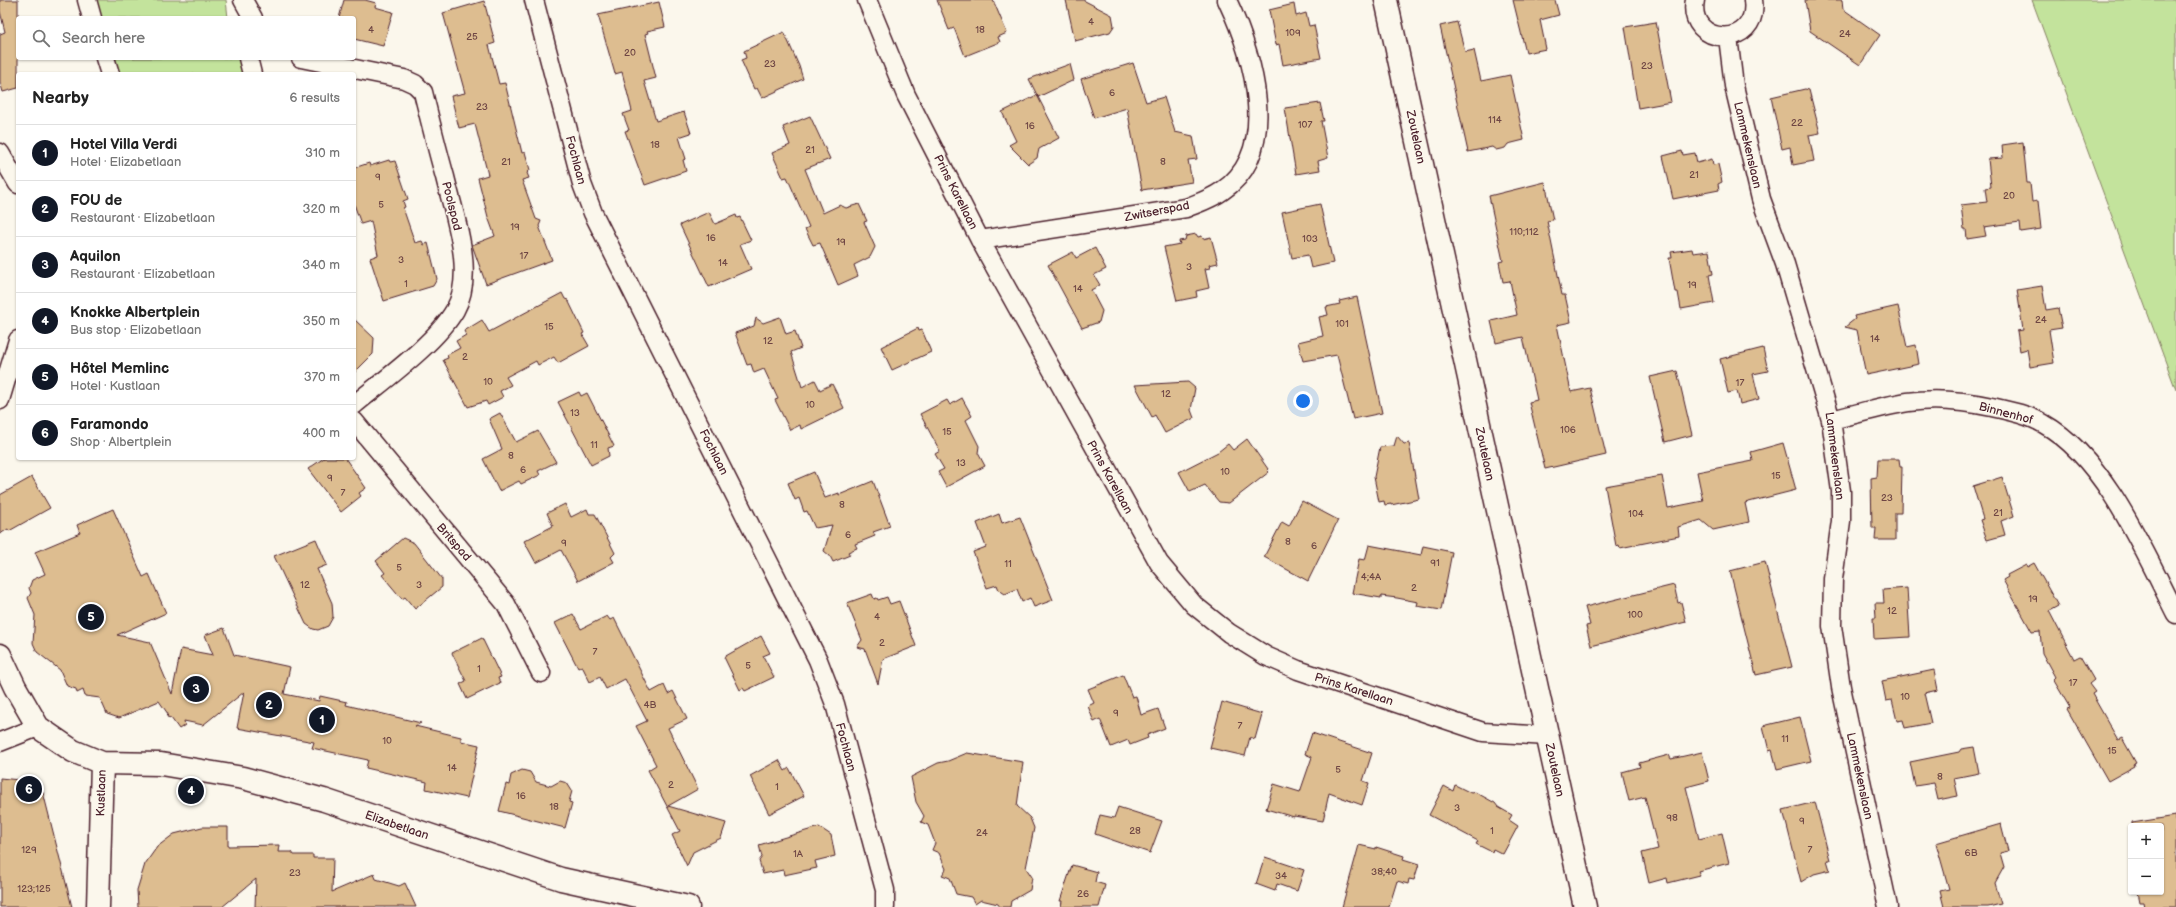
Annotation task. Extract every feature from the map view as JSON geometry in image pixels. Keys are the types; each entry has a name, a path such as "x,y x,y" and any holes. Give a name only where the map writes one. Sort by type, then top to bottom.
{"street":[{"path":"87,0 91,16"},
{"name":"Fochlaan","path":"534,0 582,184 593,213 818,660 835,704 885,890 885,907"},
{"name":"Prins Karellaan","path":"867,0 906,95 980,240 1158,563 1194,605 1235,637 1266,656 1298,670 1483,732 1547,736"},
{"name":"Zwitserspad","path":"980,240 1186,208 1205,201 1223,191 1236,178 1247,162 1256,136 1258,112 1255,82 1246,46 1227,0"},
{"name":"Zoutelaan","path":"1386,0 1585,907"},
{"path":"1695,0 1695,17 1700,26 1708,33 1718,37 1728,37 1738,34 1746,27 1752,18 1753,0"},
{"name":"Lammekenslaan","path":"1728,37 1734,86 1761,198 1785,264 1831,420 1841,491 1840,521 1832,593 1833,634 1841,687 1888,907"},
{"path":"106,60 109,72"},
{"path":"248,60 252,72"},
{"name":"Poolspad","path":"311,60 404,79 415,84 423,92 461,241 464,276 461,294 455,309 444,326 410,359 356,403"},
{"path":"0,153 16,181"},
{"path":"0,400 16,347"},
{"name":"Binnenhof","path":"1831,420 1890,406 1935,400 1982,405 2024,416 2044,424 2072,445 2111,492 2176,614"},
{"name":"Britspad","path":"356,423 506,604 542,673"},
{"name":"Kustlaan","path":"0,654 15,687 38,727 73,751 102,763 98,907"},
{"path":"0,742 38,727"},
{"name":"Elizabetlaan","path":"102,763 161,764 243,778 324,800 561,879 688,907"}],"green space":[{"path":"95,0 226,0 228,16 99,16"},
{"path":"2032,0 2176,0 2176,390"},
{"path":"114,60 240,60 243,72 117,72"}],"building":[{"path":"0,0 18,0 18,16 16,16 16,60 18,60 18,72 16,72 16,89 3,92 0,82 0,34 5,32 0,11"},
{"path":"344,0 365,0 376,3 375,7 393,12 383,46 356,39 356,16 340,16"},
{"path":"937,0 993,0 1007,33 998,37 1000,42 965,56 954,28 949,30"},
{"path":"1066,0 1083,0 1112,15 1114,26 1110,32 1075,41"},
{"path":"1513,0 1555,0 1559,15 1540,20 1546,49 1526,53"},
{"path":"1805,0 1842,0 1843,9 1880,35 1860,65 1810,31"},
{"path":"484,1 495,43 489,45 499,84 505,83 522,153 525,152 530,170 527,173 529,178 522,180 536,219 541,221 539,226 552,260 486,284 472,245 495,236 488,217 478,178 488,175 475,124 459,128 451,96 465,93 443,13"},
{"path":"659,2 665,27 647,31 648,33 645,34 656,78 644,81 656,121 684,112 691,133 679,137 686,159 683,160 686,171 645,185 625,131 629,130 623,114 632,111 622,72 615,74 598,15"},
{"path":"1294,4 1296,16 1306,13 1309,26 1314,25 1321,58 1283,65 1279,44 1276,45 1269,10"},
{"path":"1457,22 1465,52 1474,50 1481,81 1510,75 1524,140 1508,144 1505,148 1496,150 1492,147 1468,152 1440,26"},
{"path":"1656,22 1671,102 1638,108 1625,27"},
{"path":"784,32 803,79 762,98 757,88 754,89 741,60 746,58 744,51"},
{"path":"1133,63 1146,102 1164,97 1175,132 1193,136 1197,159 1188,160 1192,182 1142,190 1127,108 1094,118 1081,79"},
{"path":"1070,64 1074,80 1038,97 1029,79"},
{"path":"1805,89 1809,90 1820,133 1809,135 1814,161 1793,165 1790,147 1782,149 1771,97"},
{"path":"1037,95 1059,138 1039,149 1037,158 1028,164 1009,145 1016,141 1002,112"},
{"path":"1320,103 1324,121 1321,121 1328,158 1318,161 1320,170 1296,174 1285,108"},
{"path":"810,116 830,159 805,169 823,213 840,205 846,208 859,204 867,221 864,222 875,247 870,257 854,265 858,276 838,285 820,243 813,245 805,229 809,227 787,177 783,178 772,153 790,145 783,127"},
{"path":"2023,142 2027,183 2030,183 2032,202 2038,201 2041,229 2021,232 2020,222 1984,227 1986,236 1967,239 1966,229 1964,229 1961,205 1987,202 1985,188 1991,187 1988,159 2003,158 2002,145"},
{"path":"1682,151 1683,155 1695,153 1697,163 1712,159 1713,165 1718,164 1722,182 1718,184 1719,190 1673,199 1663,156"},
{"path":"389,160 390,162 395,161 408,199 403,201 405,207 403,208 415,243 422,241 424,245 428,243 437,279 433,286 384,301 370,258 378,255 371,221 361,224 356,210 356,167 369,163 370,166"},
{"path":"1545,182 1553,220 1547,221 1562,295 1565,295 1571,322 1557,325 1571,392 1590,388 1606,455 1545,469 1529,402 1537,400 1523,337 1496,343 1491,321 1517,315 1510,281 1503,282 1499,262 1503,261 1489,196"},
{"path":"1320,204 1333,263 1311,268 1308,255 1292,258 1282,212"},
{"path":"709,212 715,224 736,215 737,218 740,217 751,240 740,244 751,269 709,287 680,225"},
{"path":"1196,234 1198,237 1202,236 1203,239 1211,237 1218,263 1209,265 1210,268 1205,269 1209,288 1196,291 1197,297 1177,301 1164,247 1180,244 1179,241 1185,240 1186,236"},
{"path":"1095,248 1106,269 1094,275 1100,285 1091,290 1102,311 1099,322 1082,328 1048,265 1073,252 1076,258"},
{"path":"1692,249 1693,253 1709,251 1713,274 1709,275 1714,303 1681,309 1678,292 1675,292 1669,258 1672,258 1671,252"},
{"path":"2042,286 2046,310 2058,308 2062,328 2049,330 2054,363 2030,367 2027,349 2020,351 2017,331 2023,330 2017,290"},
{"path":"562,293 565,299 568,300 584,333 582,334 589,346 558,363 554,357 538,365 536,361 506,377 511,385 500,391 503,397 488,405 486,401 468,407 443,360 448,358 447,355 460,348 456,341 466,335 464,331 482,320 489,332"},
{"path":"1357,297 1382,413 1353,419 1337,355 1303,361 1298,342 1323,336 1319,317 1328,315 1326,307 1340,304 1339,301"},
{"path":"1898,306 1907,347 1916,345 1919,364 1866,375 1857,330 1845,327 1855,319 1854,316"},
{"path":"780,317 786,334 795,331 801,348 791,352 802,387 815,380 820,390 832,384 844,408 801,429 800,425 790,430 775,400 778,399 764,369 754,373 751,364 747,365 735,333 754,326 756,318 763,323"},
{"path":"356,321 374,338 373,354 356,371"},
{"path":"918,328 919,331 922,330 931,352 892,370 881,347"},
{"path":"1763,348 1768,371 1753,374 1759,399 1740,404 1737,391 1728,393 1720,359"},
{"path":"1677,371 1692,435 1665,442 1650,377"},
{"path":"1188,382 1195,388 1191,410 1194,418 1165,433 1155,415 1152,417 1135,385"},
{"path":"579,392 581,396 587,393 614,446 608,448 609,456 591,465 558,402"},
{"path":"962,398 972,416 966,420 979,446 978,453 985,466 946,487 938,472 944,469 935,454 940,451 920,414 947,400 950,405"},
{"path":"500,413 516,442 538,431 556,462 538,471 540,475 521,484 519,481 499,491 483,459 502,449 489,419"},
{"path":"1397,436 1404,444 1409,443 1419,499 1385,505 1384,501 1379,502 1374,477 1380,447 1394,446"},
{"path":"1247,439 1269,472 1229,503 1219,502 1205,485 1190,492 1179,472 1218,452 1228,444 1233,450"},
{"path":"1783,443 1796,490 1745,503 1749,522 1713,530 1701,520 1678,527 1679,536 1620,548 1619,545 1616,546 1605,486 1662,476 1668,508 1703,501 1697,472 1753,461 1751,452"},
{"path":"1878,459 1899,459 1900,467 1902,467 1901,513 1895,513 1895,540 1875,540 1876,528 1872,528 1871,478 1877,477"},
{"path":"321,460 346,460 366,488 359,493 361,496 341,512 308,469"},
{"path":"814,472 825,498 839,493 839,495 873,481 890,526 873,532 875,536 855,544 857,548 848,552 850,555 833,562 830,556 824,551 832,525 815,528 807,511 804,512 799,498 795,500 788,483"},
{"path":"32,477 50,508 9,531 8,529 0,534 0,495"},
{"path":"2002,477 2014,516 2001,521 2005,535 1987,540 1980,520 1983,519 1973,486"},
{"path":"1302,501 1338,520 1308,581 1264,557 1282,522 1289,526"},
{"path":"565,504 571,517 587,509 589,514 595,514 615,553 611,557 614,562 578,581 561,550 536,563 524,541 553,526 547,513"},
{"path":"113,509 143,577 149,574 166,613 117,635 150,642 172,694 181,649 213,655 205,635 224,628 234,655 290,667 284,694 319,701 320,696 347,702 346,705 421,723 415,726 461,737 461,741 479,745 467,798 426,789 427,782 366,768 368,760 312,748 314,742 237,728 244,692 203,725 184,721 185,725 179,729 171,718 167,717 168,714 159,701 119,718 107,714 100,698 85,696 83,690 77,693 76,689 67,686 60,670 37,652 33,643 35,615 28,598 31,593 29,588 32,580 45,574 35,552 80,533 77,525"},
{"path":"999,514 1002,523 1020,517 1053,600 1034,607 1030,598 1022,602 1017,589 1005,594 999,590 997,585 987,588 973,552 986,547 977,523"},
{"path":"403,538 414,543 442,579 442,587 415,609 405,597 402,599 382,575 385,573 376,561"},
{"path":"316,539 327,565 317,569 332,603 333,617 328,626 318,630 313,629 306,624 274,556"},
{"path":"1369,545 1421,555 1423,546 1452,552 1441,610 1417,606 1418,602 1352,593 1359,559 1365,560"},
{"path":"1765,562 1792,667 1756,675 1730,571"},
{"path":"2034,563 2058,606 2049,611 2074,659 2080,656 2094,680 2089,684 2095,692 2092,694 2118,740 2122,738 2136,763 2134,764 2135,766 2108,781 2067,709 2070,708 2053,679 2055,677 2042,653 2040,631 2032,632 2003,580 2008,577 2007,575 2026,565 2027,567"},
{"path":"1674,585 1678,603 1681,602 1686,622 1591,646 1586,626 1590,625 1585,607"},
{"path":"1907,588 1910,637 1874,639 1873,618 1876,618 1875,603 1884,603 1883,590"},
{"path":"872,594 874,599 877,598 878,600 887,597 890,604 899,601 916,646 883,659 878,684 865,649 857,647 862,640 847,603"},
{"path":"573,614 581,629 607,616 610,620 614,618 651,692 664,685 668,694 673,691 687,719 668,728 698,789 668,806 726,823 721,838 693,852 687,866 672,835 680,831 648,770 656,765 636,726 647,721 625,679 606,689 600,677 590,682 582,666 578,668 555,623"},
{"path":"761,636 770,653 763,656 774,677 745,691 743,688 740,690 724,657"},
{"path":"482,638 501,677 498,678 500,683 467,699 460,684 466,681 452,653"},
{"path":"1934,670 1938,690 1924,693 1931,723 1905,728 1903,720 1897,721 1892,700 1886,701 1882,681"},
{"path":"1123,675 1132,697 1136,696 1141,715 1158,709 1165,728 1147,735 1148,738 1130,745 1128,740 1111,747 1100,719 1094,722 1088,706 1094,703 1088,689"},
{"path":"1222,702 1262,714 1255,739 1250,737 1245,756 1210,748"},
{"path":"1800,717 1811,761 1777,769 1772,750 1769,751 1763,726"},
{"path":"1312,733 1372,753 1363,781 1369,783 1362,805 1329,793 1323,821 1294,817 1266,809 1274,784 1300,792 1312,757 1305,754"},
{"path":"1974,747 1979,773 1954,778 1958,796 1938,800 1934,783 1915,786 1910,762 1959,752 1961,749"},
{"path":"1702,752 1709,781 1686,787 1699,839 1722,833 1729,863 1698,871 1700,875 1668,883 1667,878 1649,883 1642,853 1658,849 1645,797 1629,801 1622,772 1640,767 1639,763 1669,755 1671,759"},
{"path":"967,753 1023,762 1017,806 1030,818 1034,828 1026,868 1032,877 1030,890 1011,901 1010,907 1000,907 998,904 981,900 975,904 971,897 956,894 950,878 942,875 946,869 939,853 932,850 935,843 928,825 921,822 924,816 916,802 911,777 938,763 948,761"},
{"path":"779,760 785,771 789,768 804,796 769,814 750,776"},
{"path":"522,770 530,772 536,782 551,786 560,781 567,783 572,791 569,802 572,803 565,828 499,811 506,784 509,785 511,775"},
{"path":"0,778 29,781 43,792 72,907 0,907"},
{"path":"1455,785 1471,793 1475,792 1495,803 1498,807 1512,815 1509,820 1518,826 1503,854 1493,849 1492,852 1476,844 1478,841 1429,815 1444,786 1453,791"},
{"path":"1815,802 1830,860 1827,860 1830,870 1814,874 1801,882 1783,810"},
{"path":"1118,807 1162,821 1150,853 1095,834 1100,815 1114,818"},
{"path":"2176,816 2176,907 2144,907 2143,902 2140,902 2139,895 2164,895 2164,823 2132,823"},
{"path":"2001,824 2008,851 2000,853 2004,867 1995,883 2001,904 1988,907 1944,907 1940,891 1949,889 1936,843"},
{"path":"202,827 228,827 228,846 279,845 278,852 292,852 294,855 313,855 313,858 333,858 332,892 374,874 376,879 399,886 405,883 416,907 255,907 256,879 222,907 138,907 137,890 145,864 157,847 174,834"},
{"path":"819,827 831,835 835,856 815,861 817,868 784,875 783,870 763,874 759,861 762,857 759,845"},
{"path":"1359,845 1376,849 1376,847 1404,856 1403,859 1419,864 1414,880 1409,879 1408,884 1397,881 1389,907 1342,907"},
{"path":"1265,857 1304,870 1297,891 1277,884 1275,891 1256,884"},
{"path":"1072,865 1097,872 1095,882 1105,885 1099,907 1061,907 1062,901 1060,901"}],"place":[{"name":"Hôtel Memlinc","path":"91,617"},
{"name":"Aquilon","path":"196,689"},
{"name":"FOU de","path":"269,705"},
{"name":"Hotel Villa Verdi","path":"322,720"},
{"name":"Faramondo","path":"29,789"},
{"name":"Knokke Albertplein","path":"191,791"}]}
